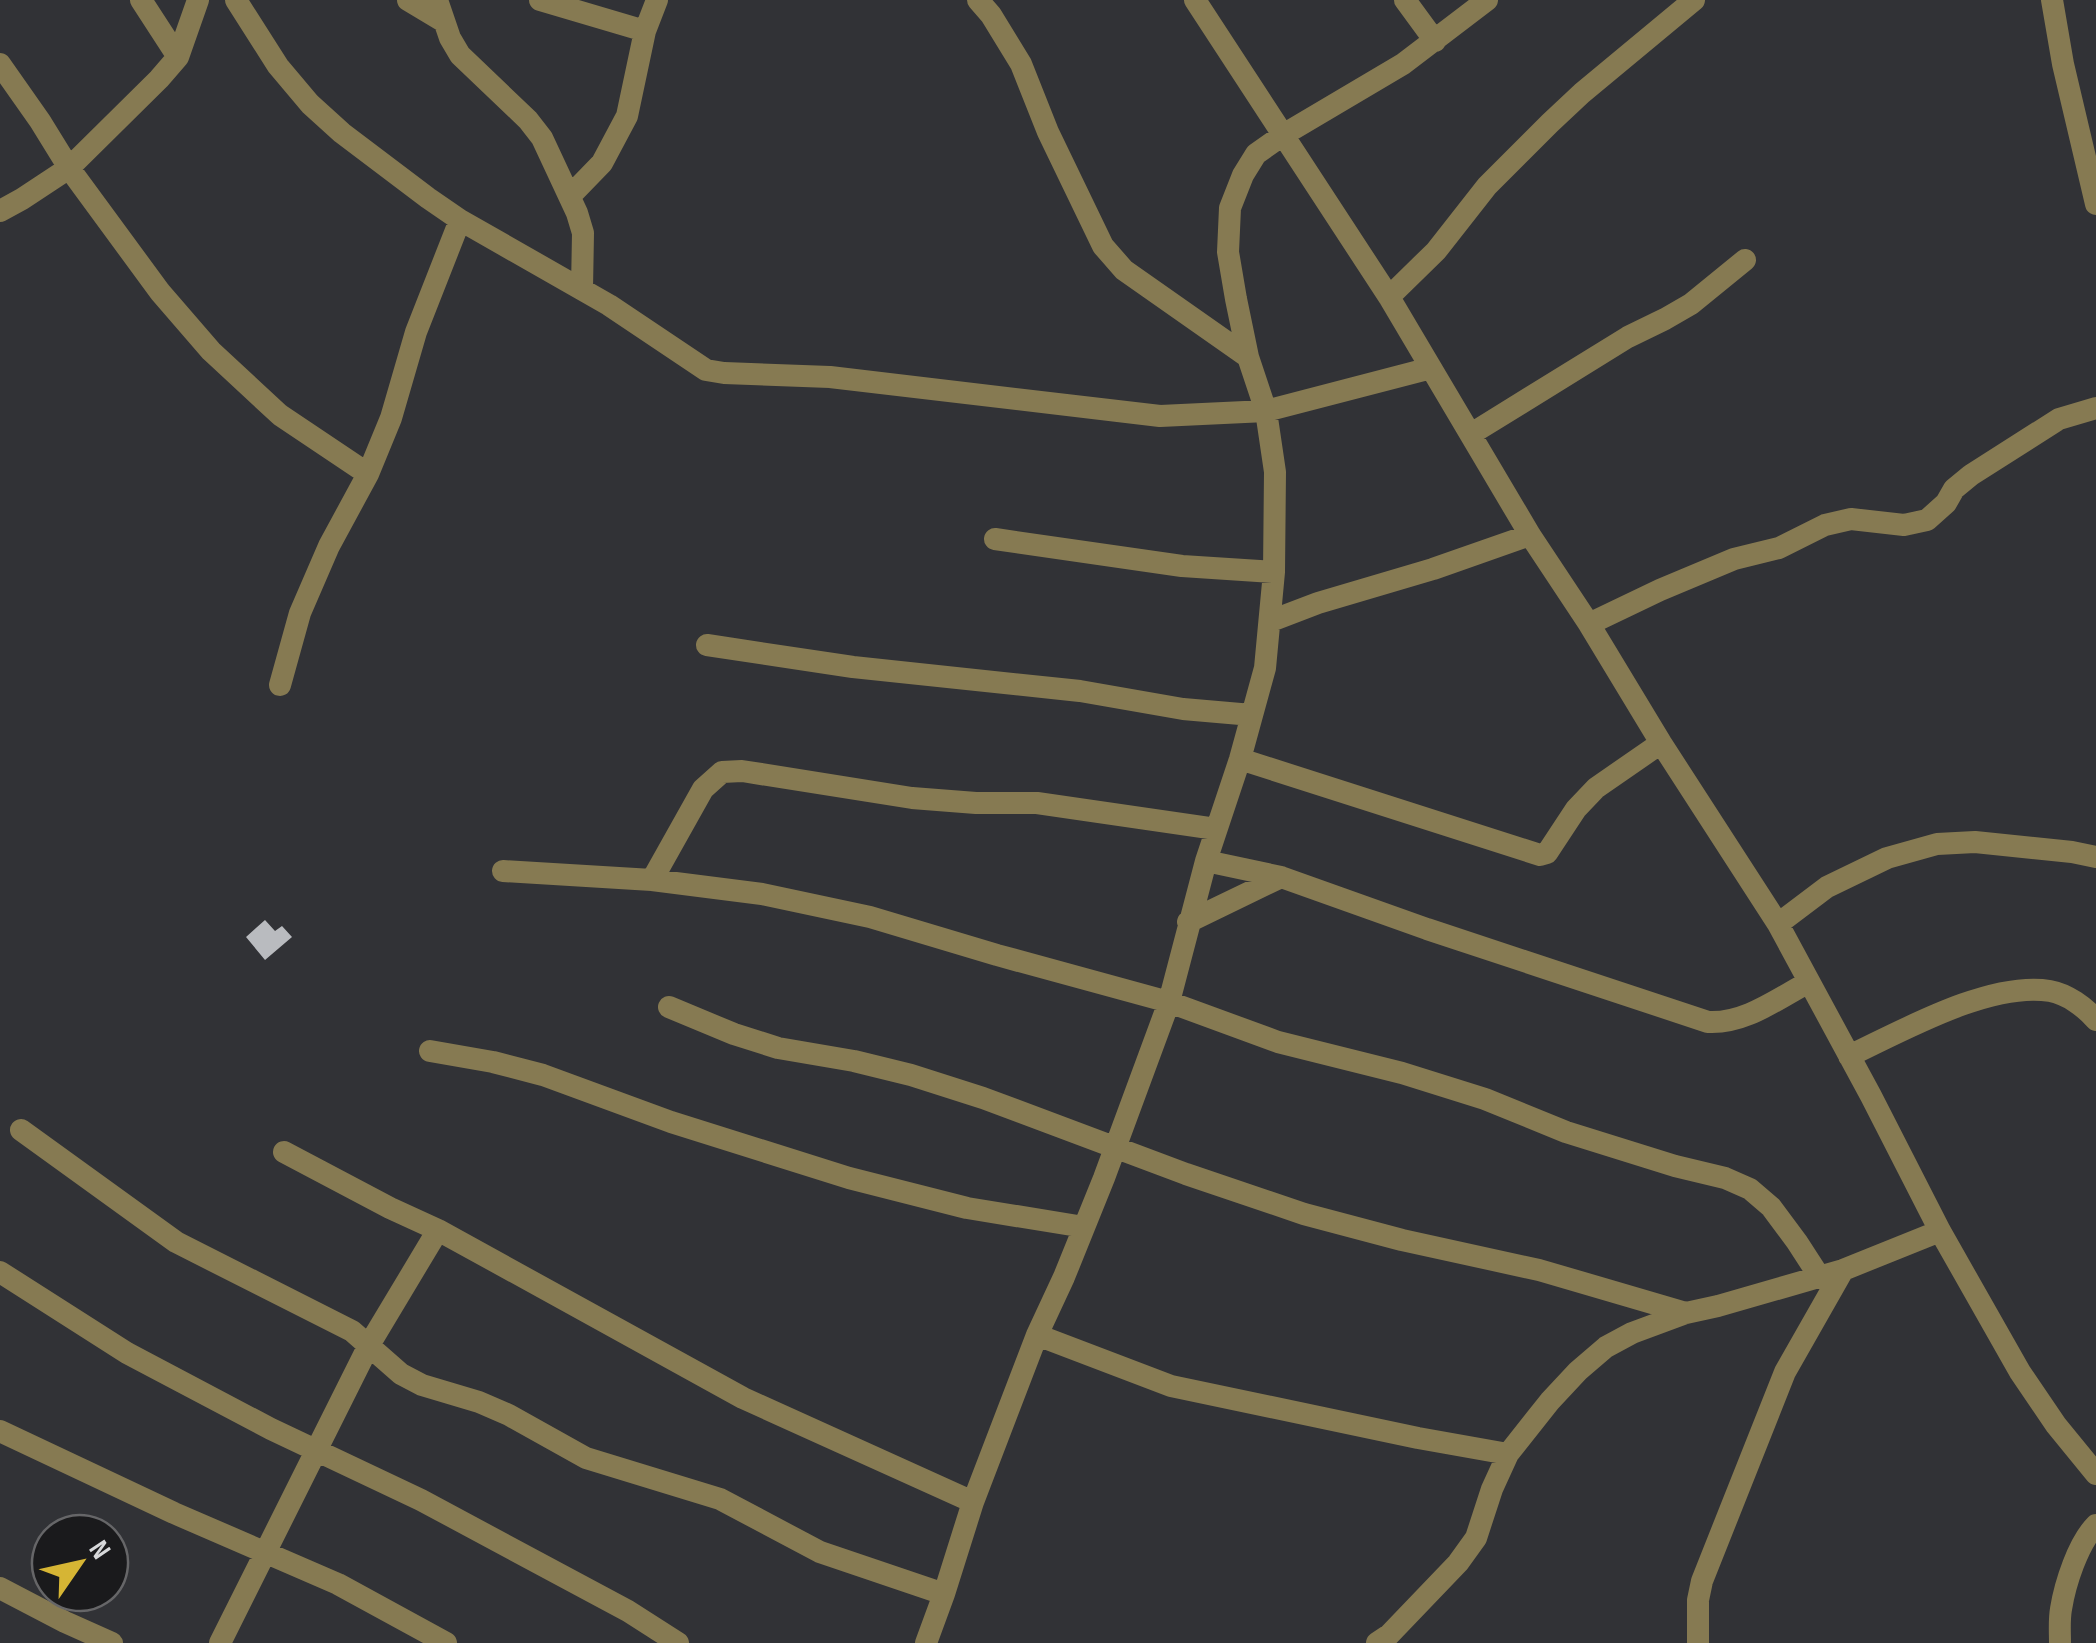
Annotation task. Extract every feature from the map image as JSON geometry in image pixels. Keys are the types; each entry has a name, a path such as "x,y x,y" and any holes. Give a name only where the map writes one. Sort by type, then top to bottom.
{"street":[{"path":"141,0 178,57"},
{"path":"0,211 68,168 159,79 178,57 198,0"},
{"path":"236,0 278,66 310,104 342,133 460,220 582,289 706,370 830,377 1160,416 1266,411 1431,368"},
{"path":"408,0 440,10 460,55 542,138 583,233 582,289"},
{"path":"540,0 645,30"},
{"path":"570,196 602,163 627,116 645,30 657,0"},
{"path":"978,0 1021,64 1102,246 1124,270 1248,358"},
{"path":"1195,0 1388,297 1530,535 1778,924 1940,1231 2020,1372 2096,1474"},
{"path":"1405,0 1435,41"},
{"path":"926,1643 972,1502 1115,1148 1168,1002 1206,860 1240,760 1265,668 1274,572 1275,472 1266,411 1248,358 1228,252 1230,208 1256,154 1369,86 1487,0"},
{"path":"1388,297 1436,252 1487,186 1550,122 1694,0"},
{"path":"2052,0 2096,204"},
{"path":"4,77 40,121 68,168 160,292 211,351 280,415 368,474"},
{"path":"280,685 300,613 391,418 416,332 460,220"},
{"path":"1471,434 1628,337 1678,312 1746,260"},
{"path":"1589,624 1734,560 1778,548 1825,524 1851,519 1904,525 1928,520 1970,475 2058,419 2096,408"},
{"path":"1271,621 1530,535"},
{"path":"994,539 1182,566 1274,572"},
{"path":"707,645 1252,715"},
{"path":"1240,760 1540,854 1547,853 1576,808 1596,788 1661,743"},
{"path":"652,880 702,789 722,772 742,771 912,798 1037,804 1216,829"},
{"path":"1778,924 1842,880 1887,858 1937,844 1975,842 2096,858"},
{"path":"1206,860 1281,877 1427,930 1708,1022 1726,1023 1742,1018 1809,982"},
{"path":"503,871 652,880 762,894 870,916 1168,1002 1278,1042 1402,1073 1485,1099 1566,1132 1725,1178 1750,1189 1771,1206 1819,1276"},
{"path":"1188,922 1281,877"},
{"path":"1850,1056 1941,1012 2004,993 2054,991 2096,1020"},
{"path":"669,1008 778,1048 854,1060 947,1086 1304,1214 1539,1270 1686,1313"},
{"path":"430,1051 543,1074 671,1122 849,1178 967,1208 1084,1227"},
{"path":"21,1130 176,1242 352,1331 401,1374 422,1385 509,1415 586,1458 720,1498 820,1552 944,1594"},
{"path":"284,1152 438,1230 743,1398 972,1502"},
{"path":"220,1643 369,1345 438,1230"},
{"path":"1377,1643 1389,1636 1458,1564 1476,1538 1508,1454 1578,1371 1606,1347 1686,1313 1843,1270 1940,1231"},
{"path":"1698,1643 1698,1600 1709,1563 1785,1372 1843,1270"},
{"path":"0,1272 127,1353 270,1430 421,1500 628,1611 678,1643"},
{"path":"1037,1335 1171,1386 1508,1454"},
{"path":"0,1431 338,1584 446,1643"},
{"path":"2060,1643 2060,1613 2070,1573 2096,1525"},
{"path":"0,1588 112,1643"}],"building":[{"path":"265,920 275,931 282,926 292,937 265,960 246,937"}]}
